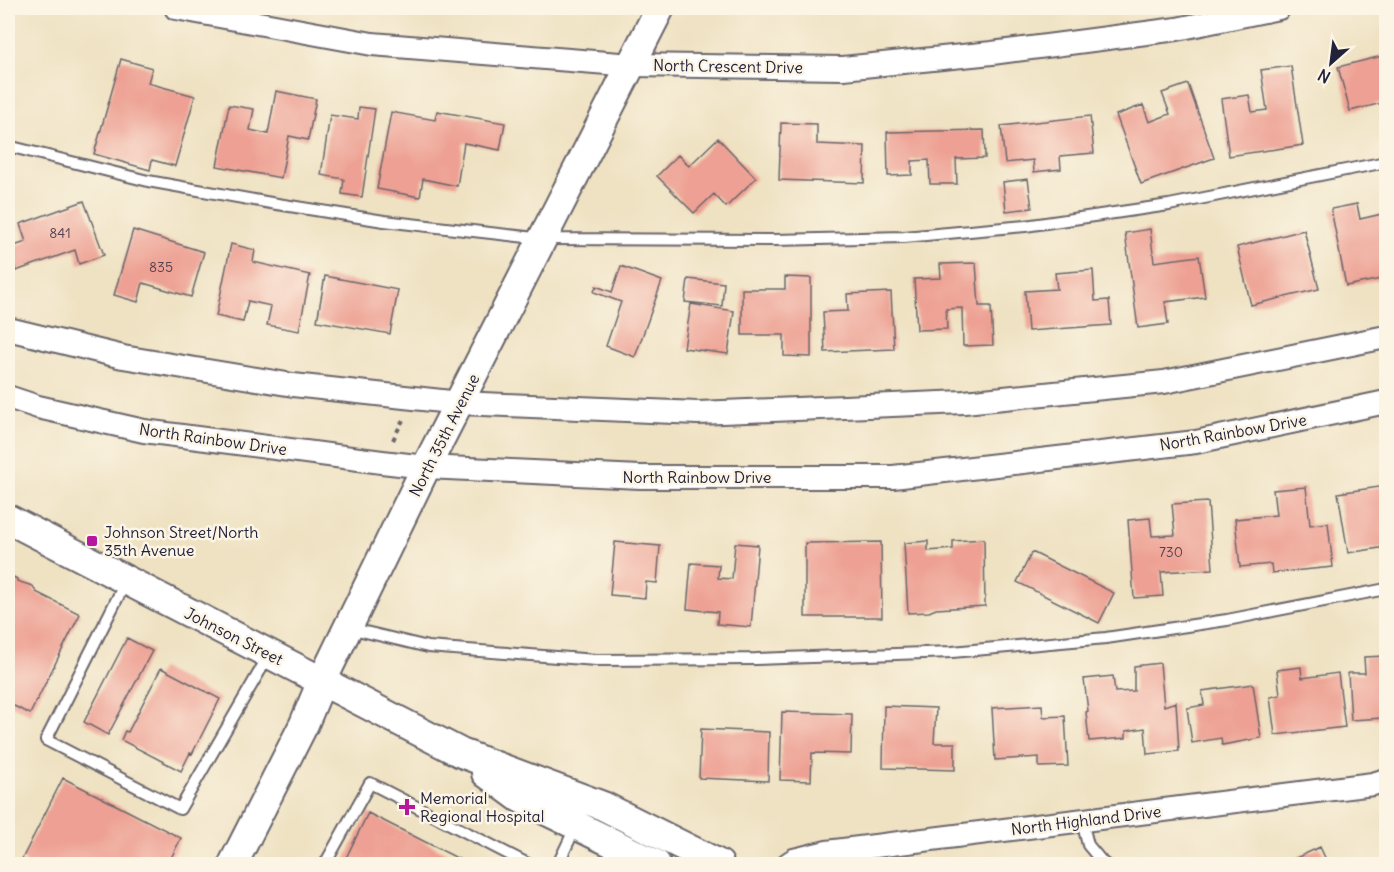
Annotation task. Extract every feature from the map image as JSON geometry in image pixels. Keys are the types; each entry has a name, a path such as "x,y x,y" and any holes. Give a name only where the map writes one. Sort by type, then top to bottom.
{"street":[{"name":"North Crescent Drive","path":"176,8 372,44 632,65 843,68 992,53 1177,29 1279,8"},
{"name":"North 35th Avenue","path":"233,864 304,724 322,681 426,468 660,8"},
{"path":"8,329 123,357 293,385 460,403 698,413 964,402 1164,382 1386,337"},
{"name":"North Rainbow Drive","path":"8,397 38,407 144,431 426,468 640,477 892,477 1197,442 1386,402"},
{"name":"Johnson Street","path":"8,519 461,753 603,806 719,864"},
{"name":"Johnson Street","path":"461,753 520,798 656,864"},
{"name":"North Highland Drive","path":"788,864 794,860 827,852 1382,785"}],"lane":[{"path":"8,146 148,181 271,203 384,221 544,239 775,240 903,237 1014,227 1169,205 1386,162"},
{"path":"126,580 46,740 180,809 270,654"},
{"path":"348,628 428,647 596,660 756,659 952,651 1106,638 1227,620 1386,589"},
{"path":"326,864 370,783 528,864"},
{"path":"1082,820 1088,845 1105,864"},
{"path":"558,864 576,825"}],"path":[{"path":"392,441 403,420"}],"building":[{"path":"1386,55 1386,102 1350,111 1338,67"},
{"path":"121,59 152,68 148,83 195,96 175,166 152,160 150,170 94,154"},
{"path":"1291,66 1303,145 1229,156 1221,99 1249,95 1252,112 1267,110 1261,70"},
{"path":"1188,84 1214,158 1141,184 1116,115 1143,105 1149,122 1170,114 1162,93"},
{"path":"276,91 316,99 308,140 289,136 281,178 217,166 229,105 254,109 250,130 268,134"},
{"path":"359,107 375,109 362,197 342,194 344,179 321,175 330,115 358,119"},
{"path":"437,111 505,123 500,150 464,143 457,186 423,179 420,197 377,189 391,112 435,120"},
{"path":"1090,116 1094,153 1060,156 1061,169 1034,172 1033,160 1005,163 1001,126"},
{"path":"781,123 817,124 817,144 865,146 864,183 779,180"},
{"path":"984,130 985,158 956,159 957,184 930,184 929,160 912,161 912,175 888,176 887,132"},
{"path":"718,138 756,178 726,207 714,194 694,213 657,176 678,155 689,166"},
{"path":"1028,179 1032,208 1006,211 1003,182"},
{"path":"84,201 104,255 79,264 75,250 16,271 8,248 26,242 20,224"},
{"path":"1357,204 1360,219 1386,213 1386,278 1346,286 1331,209"},
{"path":"1150,229 1154,262 1199,256 1205,297 1165,302 1168,324 1138,328 1125,233"},
{"path":"133,230 204,252 191,297 143,283 138,302 114,295"},
{"path":"1304,230 1319,289 1251,305 1237,247"},
{"path":"231,244 255,250 253,262 310,275 299,331 267,325 271,306 248,301 243,322 216,316"},
{"path":"976,263 979,306 991,306 993,345 963,346 962,308 946,309 947,329 917,330 914,279 941,278 940,264"},
{"path":"621,266 662,281 635,357 606,346 621,302 594,292 596,286 612,292"},
{"path":"1093,270 1095,301 1109,300 1111,325 1028,331 1025,291 1057,289 1055,273"},
{"path":"325,276 398,290 390,334 317,321"},
{"path":"785,277 811,278 811,357 784,356 784,335 742,335 742,289 785,289"},
{"path":"688,279 724,283 722,306 685,302"},
{"path":"891,292 894,349 825,352 823,312 848,311 847,294"},
{"path":"691,304 734,311 728,354 684,348"},
{"path":"1386,486 1386,547 1348,553 1338,493"},
{"path":"1306,487 1310,525 1328,523 1333,567 1272,573 1271,564 1240,567 1235,519 1276,515 1273,490"},
{"path":"1208,502 1213,569 1161,572 1163,596 1134,598 1128,520 1150,518 1152,536 1175,535 1172,504"},
{"path":"984,539 985,606 908,613 904,543 928,541 928,551 953,549 953,541"},
{"path":"615,542 660,546 657,583 646,582 645,598 610,595"},
{"path":"881,542 882,617 805,617 805,543"},
{"path":"735,543 758,545 751,627 717,624 718,612 687,609 691,563 719,565 718,578 732,579"},
{"path":"1032,552 1114,593 1099,623 1017,582"},
{"path":"8,574 17,581 33,586 36,592 80,614 30,714 8,703"},
{"path":"127,638 152,651 108,735 84,722"},
{"path":"1386,656 1386,701 1382,701 1383,718 1351,720 1348,673 1365,673 1364,657"},
{"path":"1160,663 1164,706 1176,702 1179,751 1147,754 1145,728 1126,731 1126,738 1089,741 1084,679 1113,676 1115,692 1134,691 1134,666"},
{"path":"1301,667 1302,678 1338,673 1345,727 1275,735 1270,697 1280,695 1277,670"},
{"path":"161,668 220,699 181,771 121,740 125,731 128,732"},
{"path":"1253,684 1261,738 1222,745 1221,738 1192,743 1187,708 1204,705 1202,691"},
{"path":"1042,705 1043,717 1065,716 1068,766 1039,767 1039,757 995,760 992,708"},
{"path":"884,706 936,708 934,743 955,743 955,770 883,768"},
{"path":"782,712 852,714 851,754 812,753 811,781 780,780"},
{"path":"701,729 769,732 768,781 699,778"},
{"path":"63,778 181,838 168,864 25,864 26,862 22,859"},
{"path":"368,813 461,860 470,864 343,864"},
{"path":"1320,847 1328,864 1283,864"}],"place":[{"name":"Johnson Street/North 35th Avenue","path":"92,541"},
{"name":"Memorial Regional Hospital","path":"407,807"}]}
